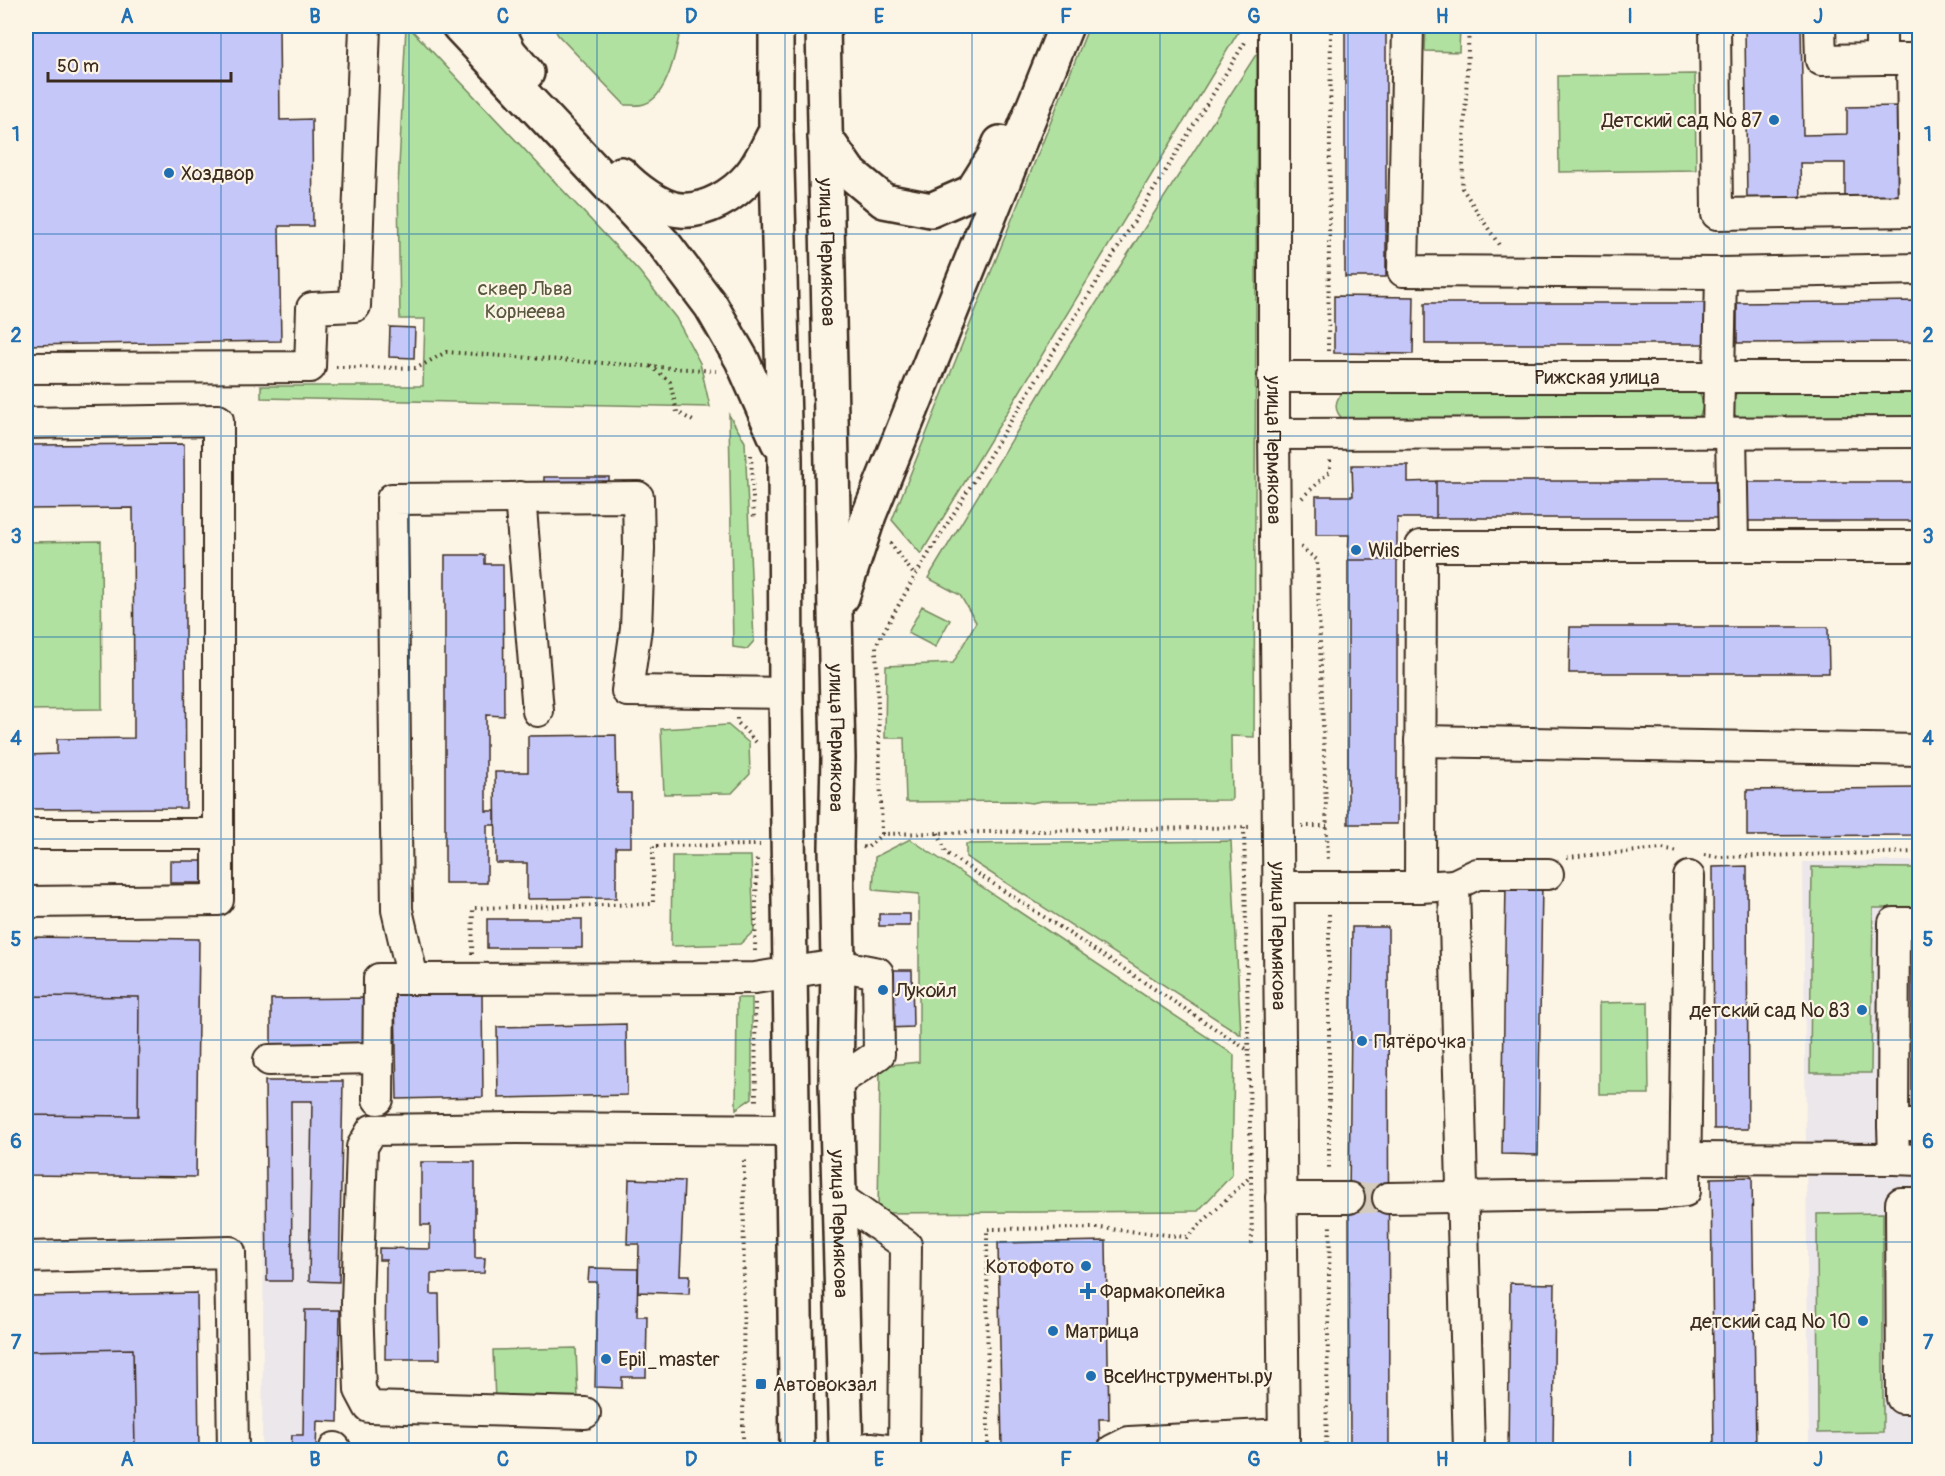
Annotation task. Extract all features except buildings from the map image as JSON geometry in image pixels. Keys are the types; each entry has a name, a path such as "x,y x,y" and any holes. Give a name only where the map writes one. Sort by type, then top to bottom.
{"main road":[{"path":"459,26 665,246 711,306 742,360 785,458"},
{"path":"496,26 508,52 548,99 627,181 654,201 680,210 704,207 726,196 750,175 776,131"},
{"path":"776,26 776,131 785,458 786,693 773,845 792,973 797,1450"},
{"name":"улица Пермякова","path":"823,26 838,758 836,1083 847,1450"},
{"path":"825,137 849,172 884,201 931,210 972,192 994,158 1048,26"},
{"path":"835,618 869,515 1066,26"}],"street":[{"path":"26,368 310,367 312,308 355,306 365,26"},
{"path":"1408,26 1403,271 1721,273 1920,269"},
{"path":"1715,26 1717,214 1914,211 1912,58 1821,60 1820,26"},
{"path":"1881,26 1881,59"},
{"name":"улица Пермякова","path":"1261,31 1274,434 1284,1442"},
{"path":"1721,273 1719,377 1733,545"},
{"name":"Рижская улица","path":"1273,376 1920,377"},
{"path":"26,423 218,420 218,900 26,902"},
{"path":"1274,434 1920,432"},
{"path":"413,979 397,910 392,499 638,496 636,628 627,691 786,693"},
{"path":"520,497 538,711"},
{"path":"1420,887 1421,546 1920,546"},
{"path":"1420,741 1920,750"},
{"path":"26,834 217,834"},
{"path":"1388,1198 1659,1194 1685,1191 1689,861"},
{"path":"1278,887 1454,885 1477,874 1552,867"},
{"path":"1454,885 1469,1450"},
{"path":"1686,1158 1907,1159 1894,923 1920,923"},
{"path":"378,1099 379,979 755,978 838,964"},
{"path":"269,1060 378,1058"},
{"path":"585,1413 369,1407 360,1390 357,1303 362,1147 372,1131 515,1128 794,1130"},
{"path":"840,1198 906,1245 904,1450"},
{"path":"1281,1198 1340,1198"},
{"path":"1920,1203 1902,1203 1902,1398 1920,1398"},
{"path":"26,1257 230,1252 233,1450"},
{"path":"1113,1450 1128,1442 1284,1442"},
{"path":"847,1450 888,1450"}],"path":[{"path":"1328,377 1331,26"},
{"path":"1469,26 1462,188 1503,251"},
{"path":"882,834 876,645 915,576 1261,31"},
{"path":"310,367 417,368 446,352 717,371"},
{"path":"712,361 722,381"},
{"path":"651,366 670,382 677,412 695,422"},
{"path":"1301,508 1302,498 1330,471 1331,434"},
{"path":"751,453 754,522"},
{"path":"1301,537 1301,547 1317,560 1340,1198 1326,1450"},
{"path":"734,693 737,722 758,742 758,753"},
{"path":"836,847 867,848 882,834 1327,826"},
{"path":"758,833 773,845"},
{"path":"938,833 946,853 1248,1050"},
{"path":"743,1450 744,1130 756,1110 755,978 773,845"},
{"path":"472,978 473,908 653,904 652,846 773,845"},
{"path":"1552,867 1568,857 1662,849 1689,861 1719,857 1920,852"},
{"path":"988,1450 987,1229 1100,1228 1187,1237 1251,1176 1252,1247"}],"shaded area":[{"path":"1919,861 1919,1450 1809,1450 1803,862"},
{"path":"265,1081 343,1081 338,1422 317,1421 317,1450 262,1450"}],"green space":[{"name":"сквер Льва Корнеева","path":"406,26 639,271 676,318 700,363 710,407 261,398 261,386 423,386 425,319 400,319 398,187"},
{"path":"553,26 681,26 670,71 659,92 652,100 644,104 625,105 558,35"},
{"path":"1089,26 1242,26 921,554 892,520"},
{"path":"1426,26 1460,26 1459,52 1425,51"},
{"path":"1257,53 1254,737 1231,736 1232,800 906,802 904,738 885,738 886,666 953,663 976,622 960,595 928,578 1070,344"},
{"path":"1695,74 1696,170 1559,172 1558,76"},
{"path":"1919,388 1919,421 1740,420 1731,411 1734,396 1741,390"},
{"path":"1346,390 1694,390 1700,394 1704,406 1699,417 1694,421 1345,421 1338,414 1336,406 1339,397"},
{"path":"729,415 745,442 754,641 747,649 733,647"},
{"path":"101,541 102,709 26,710 26,542"},
{"path":"922,606 950,620 935,647 908,633"},
{"path":"728,725 749,743 750,774 732,793 664,794 661,729"},
{"path":"910,839 1234,1055 1232,1175 1198,1211 878,1213 880,1066 919,1062 919,894 873,890 875,857"},
{"path":"1231,841 1241,1035 966,857 966,844"},
{"path":"672,856 751,856 754,931 740,944 671,946"},
{"path":"1812,867 1919,868 1919,908 1873,908 1871,1073 1810,1073"},
{"path":"737,998 752,998 752,1098 736,1109"},
{"path":"1648,1002 1649,1094 1599,1094 1599,1003"},
{"path":"1883,1213 1883,1432 1818,1433 1817,1214"},
{"path":"576,1348 578,1400 495,1402 493,1350"}],"tunnel":[{"path":"1349,1198 1388,1198"}],"place":[{"name":"Детский сад № 87","path":"1774,120"},
{"name":"Хоздвор","path":"169,173"},
{"name":"Wildberries","path":"1356,550"},
{"name":"Лукойл","path":"883,990"},
{"name":"детский сад № 83","path":"1862,1010"},
{"name":"Пятёрочка","path":"1362,1041"},
{"name":"Котофото","path":"1086,1266"},
{"name":"Фармакопейка","path":"1088,1291"},
{"name":"детский сад № 10","path":"1863,1321"},
{"name":"Матрица","path":"1053,1331"},
{"name":"Epil_master","path":"606,1359"},
{"name":"ВсеИнструменты.ру","path":"1091,1376"},
{"name":"Автовокзал","path":"761,1384"}]}
